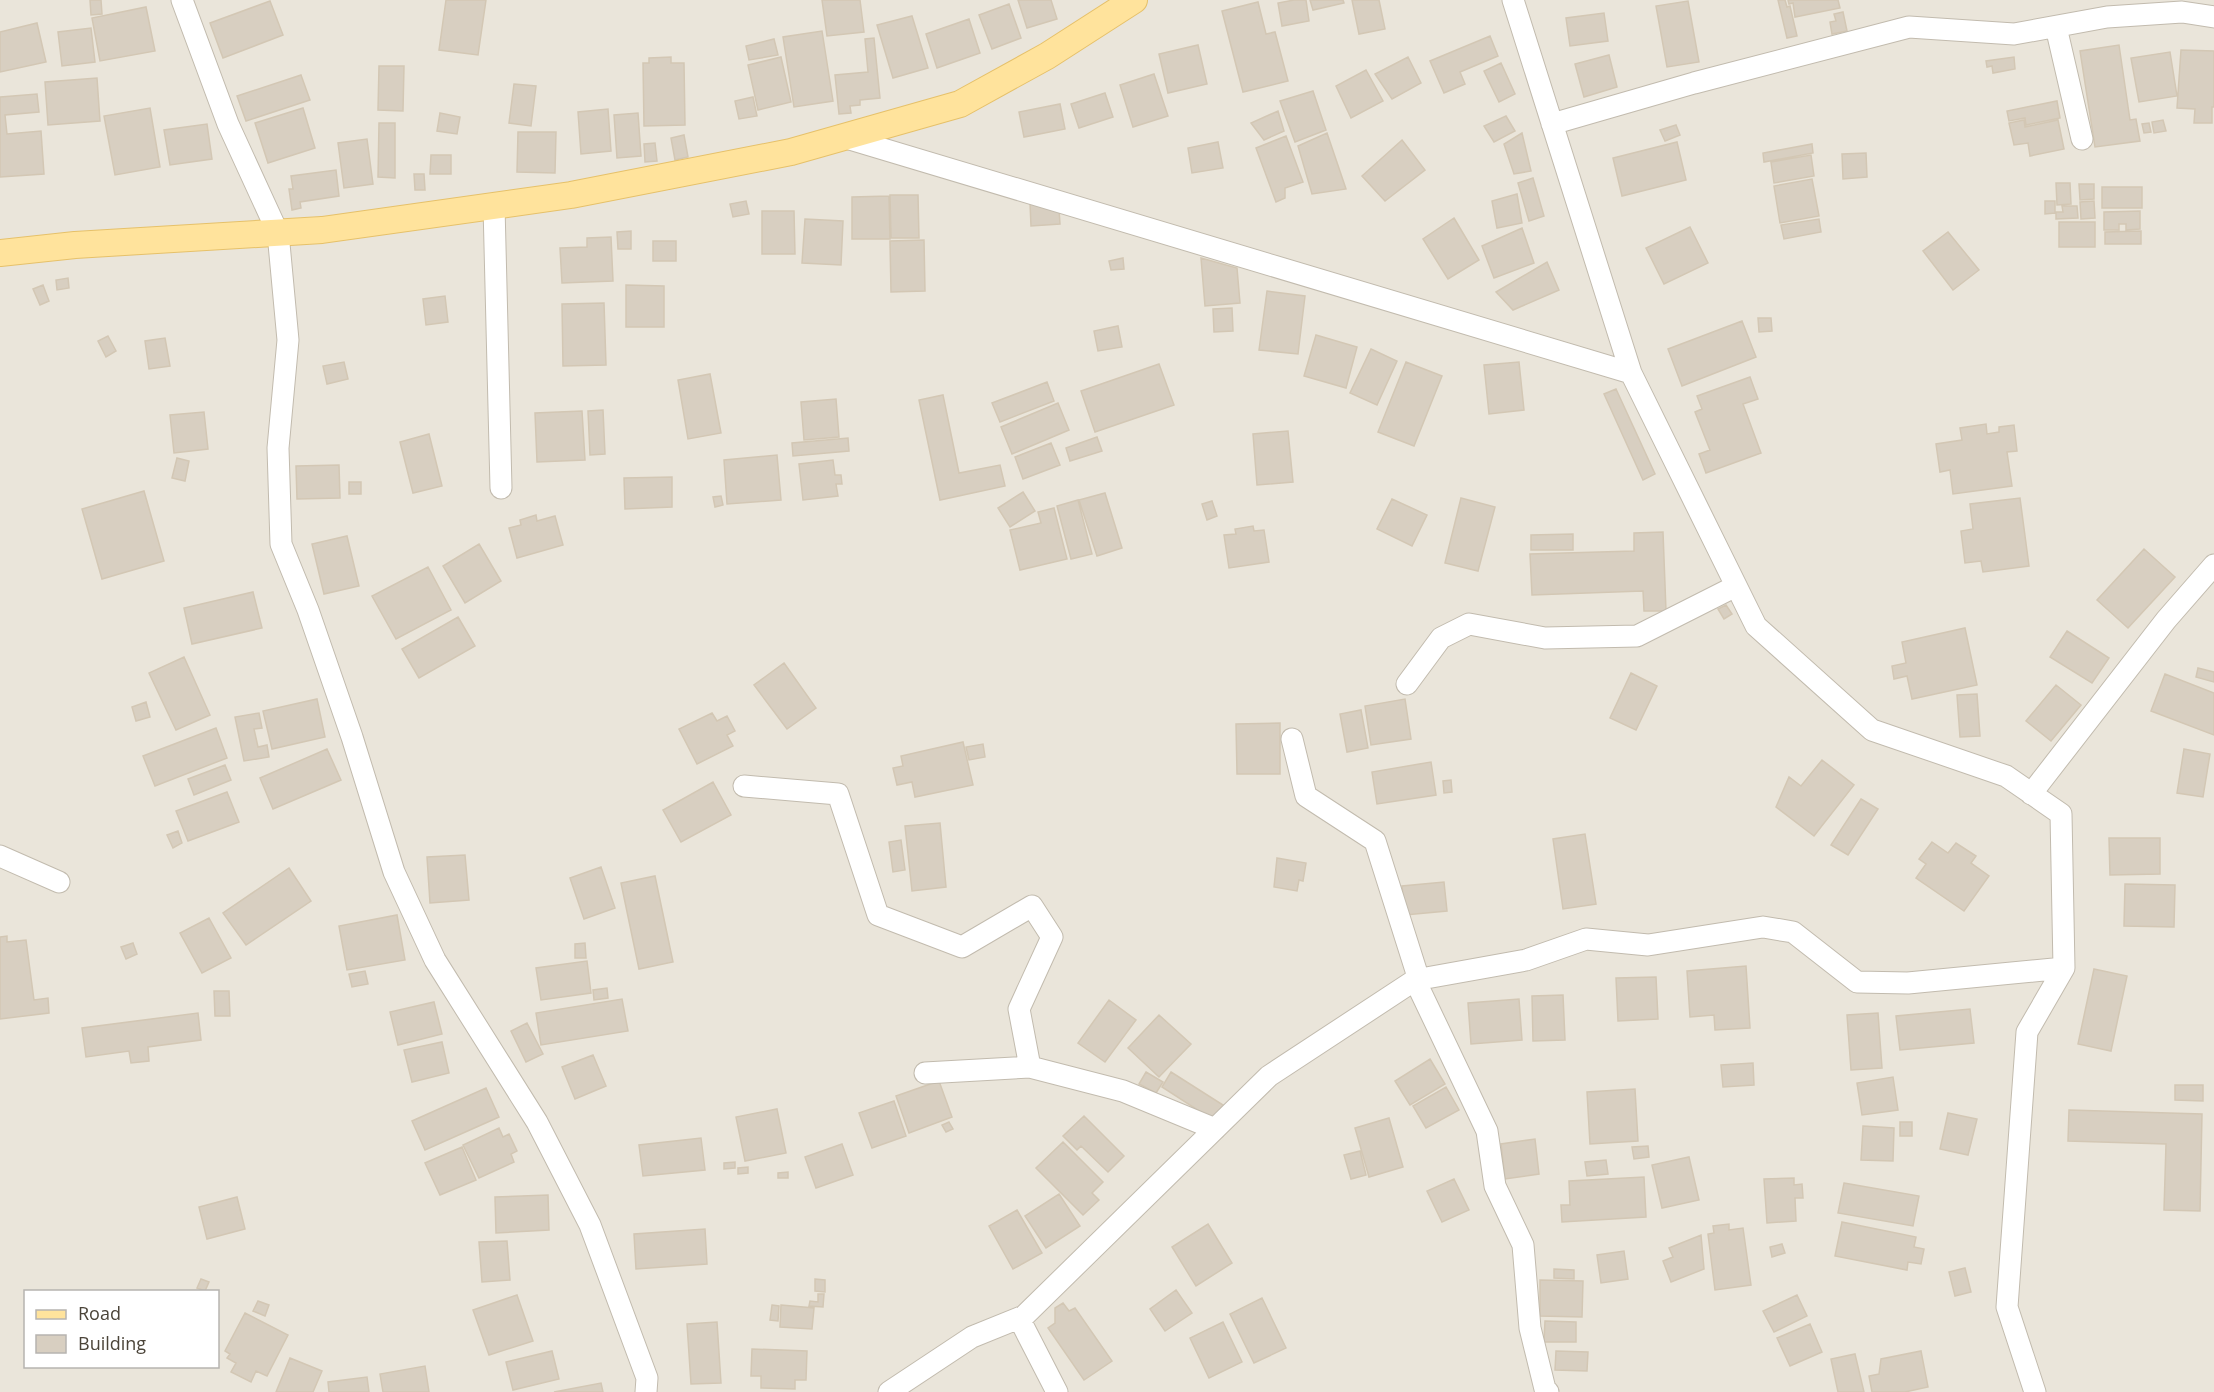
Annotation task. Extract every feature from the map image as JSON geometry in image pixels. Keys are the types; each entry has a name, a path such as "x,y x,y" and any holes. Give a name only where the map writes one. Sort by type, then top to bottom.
{"main road":[{"path":"0,253 75,245 322,230 571,195 779,154 960,104 1047,56 1134,0"}],"street":[{"path":"182,0 228,124 278,233 288,340 278,448 281,544 308,610 352,738 394,872 435,960 537,1122 590,1225 647,1378 646,1392"},
{"path":"1513,0 1631,373 1756,626 1872,730 2006,776 2061,814 2064,968 2027,1032 2007,1307 2035,1392"},
{"path":"1552,124 1694,83 1909,27 2014,34 2106,17 2210,11"},
{"path":"2056,27 2082,139"},
{"path":"843,137 1631,373"},
{"path":"494,206 501,488"},
{"path":"2031,794 2166,620 2214,565"},
{"path":"1407,684 1441,638 1470,624 1545,638 1637,636 1736,586"},
{"path":"1292,739 1306,796 1375,841 1417,980 1487,1131 1495,1186 1523,1245 1530,1328 1545,1389 1548,1392"},
{"path":"744,786 838,794 879,915 962,947 1032,906 1052,937 1019,1010 1030,1066"},
{"path":"0,856 59,882"},
{"path":"1057,1392 1020,1320 1269,1076 1417,980 1526,960 1586,939 1648,945 1763,927 1793,932 1857,982 1908,983 2064,968"},
{"path":"925,1073 1030,1066 1123,1091 1215,1129"},
{"path":"889,1392 972,1337 1024,1316"}],"shaded area":[{"path":"0,0 2214,0 2214,1392 0,1392"}],"building":[{"path":"90,0 101,0 102,14 91,15"},
{"path":"446,0 486,0 478,55 439,50"},
{"path":"822,0 860,0 864,32 827,36"},
{"path":"1018,0 1051,0 1057,19 1027,28"},
{"path":"1306,0 1309,21 1282,26 1278,3"},
{"path":"1310,0 1343,0 1344,3 1313,10"},
{"path":"1352,0 1379,0 1385,29 1359,34"},
{"path":"1778,0 1785,0 1787,7 1790,6 1797,36 1787,38"},
{"path":"1788,0 1838,0 1840,8 1795,17 1793,3 1789,4"},
{"path":"270,1 283,35 223,58 210,23"},
{"path":"1688,1 1699,62 1667,67 1656,6"},
{"path":"1258,2 1266,34 1275,32 1288,81 1243,92 1222,11"},
{"path":"1009,4 1021,38 992,49 979,15"},
{"path":"146,7 155,51 100,61 92,18"},
{"path":"1843,12 1847,31 1832,34 1830,22 1836,21 1834,14"},
{"path":"1604,13 1608,41 1570,46 1566,18"},
{"path":"912,16 928,68 893,78 877,25"},
{"path":"969,19 980,53 937,68 926,34"},
{"path":"37,23 46,62 0,72 0,32"},
{"path":"91,28 95,62 62,66 58,32"},
{"path":"822,31 833,101 794,107 783,37"},
{"path":"1490,36 1498,56 1460,72 1465,84 1444,93 1430,61"},
{"path":"874,38 880,98 860,100 860,105 850,106 851,113 839,114 835,75 868,72 865,39"},
{"path":"774,39 778,55 749,60 746,46"},
{"path":"1198,45 1207,84 1168,93 1159,54"},
{"path":"2119,45 2130,120 2136,119 2140,141 2095,147 2080,51"},
{"path":"2181,50 2214,51 2212,123 2194,123 2195,109 2177,108"},
{"path":"2170,52 2177,96 2139,102 2131,58"},
{"path":"1609,55 1617,87 1584,97 1575,64"},
{"path":"671,57 671,63 684,63 685,125 644,126 643,63 649,63 649,58"},
{"path":"781,57 791,102 758,110 748,65"},
{"path":"1408,57 1421,83 1392,99 1375,74"},
{"path":"2014,57 2015,69 1993,73 1992,66 1987,67 1986,61"},
{"path":"1501,63 1515,94 1499,102 1484,71"},
{"path":"379,66 404,66 403,111 378,110"},
{"path":"1366,70 1383,101 1351,118 1336,86"},
{"path":"1154,74 1168,116 1133,127 1120,85"},
{"path":"301,75 310,100 246,121 237,96"},
{"path":"97,78 100,121 48,125 45,82"},
{"path":"514,84 536,86 531,126 509,123"},
{"path":"1313,91 1326,130 1295,142 1280,101"},
{"path":"1105,93 1113,117 1079,128 1071,104"},
{"path":"37,94 39,112 5,115 7,134 41,131 44,174 0,177 0,97"},
{"path":"753,97 757,116 739,119 735,101"},
{"path":"2057,101 2060,118 2026,125 2025,118 2009,121 2007,111"},
{"path":"1060,104 1065,129 1024,137 1019,112"},
{"path":"150,108 160,167 115,175 104,116"},
{"path":"303,108 315,148 268,163 255,123"},
{"path":"608,109 611,151 581,154 578,112"},
{"path":"1278,111 1284,131 1264,140 1251,123"},
{"path":"440,113 460,117 457,134 437,131"},
{"path":"638,113 641,156 617,158 614,115"},
{"path":"1506,116 1515,131 1494,142 1484,126"},
{"path":"2024,120 2025,127 2058,120 2064,149 2030,156 2028,143 2014,145 2009,123"},
{"path":"2163,120 2166,131 2154,133 2152,122"},
{"path":"379,123 395,123 395,178 378,177"},
{"path":"2149,123 2151,132 2144,133 2142,124"},
{"path":"207,124 212,159 170,165 164,130"},
{"path":"1676,125 1680,135 1665,141 1660,130"},
{"path":"518,132 556,132 555,173 517,172"},
{"path":"1327,133 1346,189 1312,194 1298,146"},
{"path":"1522,133 1531,171 1514,174 1504,144"},
{"path":"684,135 688,157 675,160 671,138"},
{"path":"1286,136 1303,182 1285,188 1285,198 1276,202 1256,148"},
{"path":"367,139 373,184 344,188 338,143"},
{"path":"1402,140 1425,170 1385,201 1362,176"},
{"path":"1218,142 1223,168 1192,173 1188,148"},
{"path":"1677,142 1686,180 1622,196 1613,158"},
{"path":"655,143 657,161 645,162 644,144"},
{"path":"1812,144 1813,153 1764,162 1763,153"},
{"path":"1866,153 1867,177 1843,179 1842,154"},
{"path":"431,155 451,155 451,174 430,174"},
{"path":"1811,155 1814,176 1774,183 1771,162"},
{"path":"336,170 339,196 300,202 301,208 292,210 289,189 293,189 291,176"},
{"path":"414,174 424,174 425,190 415,190"},
{"path":"1533,178 1544,216 1529,221 1518,183"},
{"path":"1812,179 1819,216 1780,223 1774,186"},
{"path":"2056,183 2070,183 2071,204 2057,205"},
{"path":"2079,184 2094,184 2094,199 2080,200"},
{"path":"2102,187 2142,187 2142,208 2102,208"},
{"path":"1517,194 1522,223 1497,228 1492,201"},
{"path":"890,195 918,195 919,238 891,238"},
{"path":"889,196 890,239 852,239 852,197"},
{"path":"746,201 749,214 733,217 730,204"},
{"path":"2045,201 2055,201 2055,213 2045,214"},
{"path":"2094,201 2095,218 2081,219 2080,202"},
{"path":"1030,203 1059,209 1060,224 1031,226"},
{"path":"2062,206 2077,206 2078,218 2056,219 2056,212 2063,212"},
{"path":"762,211 794,211 795,254 762,254"},
{"path":"2140,211 2140,229 2126,230 2126,224 2119,224 2119,230 2104,230 2104,212"},
{"path":"1454,218 1479,260 1448,279 1423,239"},
{"path":"805,219 843,221 841,265 802,263"},
{"path":"1819,219 1821,232 1784,239 1781,225"},
{"path":"2059,222 2095,222 2095,247 2059,247"},
{"path":"1690,227 1708,263 1664,284 1646,248"},
{"path":"1522,228 1534,263 1494,278 1482,246"},
{"path":"631,231 631,249 618,249 617,232"},
{"path":"2141,231 2141,244 2105,244 2105,232"},
{"path":"1948,232 1979,270 1953,290 1923,251"},
{"path":"611,237 613,281 562,283 560,248 587,247 587,238"},
{"path":"924,240 925,291 891,292 890,241"},
{"path":"653,241 676,241 676,261 653,261"},
{"path":"1123,258 1124,269 1111,270 1109,261"},
{"path":"1201,258 1237,268 1240,303 1205,306"},
{"path":"1547,262 1559,290 1513,310 1496,292"},
{"path":"68,278 69,288 57,290 56,280"},
{"path":"43,285 49,301 40,305 33,289"},
{"path":"626,285 664,286 664,327 626,327"},
{"path":"1267,291 1305,296 1298,354 1259,350"},
{"path":"445,296 448,322 426,325 423,299"},
{"path":"604,303 606,365 563,366 562,304"},
{"path":"1232,308 1233,331 1214,332 1213,309"},
{"path":"1758,318 1771,318 1772,331 1759,332"},
{"path":"1742,321 1756,357 1682,386 1668,349"},
{"path":"1118,326 1122,347 1098,351 1094,331"},
{"path":"1316,335 1357,347 1346,388 1304,376"},
{"path":"108,336 116,351 106,357 98,341"},
{"path":"165,338 170,366 149,369 145,341"},
{"path":"1371,349 1397,361 1377,405 1350,393"},
{"path":"344,362 348,379 327,384 323,366"},
{"path":"1406,362 1442,376 1414,446 1378,432"},
{"path":"1519,362 1524,410 1489,414 1484,365"},
{"path":"1159,364 1174,405 1095,432 1081,391"},
{"path":"710,374 721,433 688,439 678,380"},
{"path":"1750,377 1758,399 1743,404 1761,453 1706,473 1699,454 1710,450 1695,412 1702,409 1697,396"},
{"path":"1047,382 1054,401 1000,422 992,403"},
{"path":"1616,389 1655,474 1643,480 1604,394"},
{"path":"943,395 959,473 1000,465 1005,486 940,500 919,400"},
{"path":"836,399 839,437 804,440 801,402"},
{"path":"1058,403 1069,430 1012,454 1001,427"},
{"path":"603,410 605,454 590,455 588,411"},
{"path":"582,411 585,460 537,462 535,413"},
{"path":"204,412 208,449 174,453 170,415"},
{"path":"1986,424 1987,434 1999,432 1999,427 2014,425 2017,451 2007,452 2012,486 1953,494 1950,470 1940,472 1936,444 1962,440 1960,428"},
{"path":"1288,431 1293,482 1257,485 1253,434"},
{"path":"429,434 442,486 413,493 400,442"},
{"path":"1097,437 1102,451 1070,461 1066,448"},
{"path":"848,438 849,451 793,456 792,443"},
{"path":"1051,443 1060,465 1023,479 1015,457"},
{"path":"777,455 781,500 727,504 724,460"},
{"path":"177,458 189,461 185,481 172,478"},
{"path":"833,460 835,475 841,475 842,484 836,484 838,496 803,500 799,464"},
{"path":"339,465 340,498 297,499 296,466"},
{"path":"672,477 672,507 625,509 624,478"},
{"path":"349,482 361,482 361,494 349,494"},
{"path":"144,491 164,561 102,579 82,509"},
{"path":"1023,492 1035,511 1010,527 998,508"},
{"path":"1105,493 1122,548 1097,556 1079,500"},
{"path":"721,496 723,505 715,507 713,497"},
{"path":"1461,498 1495,507 1478,571 1445,563"},
{"path":"2020,498 2029,566 1983,572 1981,561 1965,563 1961,531 1973,529 1970,504"},
{"path":"1392,499 1427,515 1412,546 1377,529"},
{"path":"1078,500 1092,554 1071,559 1057,506"},
{"path":"1212,501 1217,516 1207,520 1202,504"},
{"path":"1054,508 1067,559 1020,570 1010,530 1041,523 1038,512"},
{"path":"536,515 537,521 555,516 563,545 517,558 509,528 521,525 520,520"},
{"path":"1253,526 1254,531 1264,530 1269,562 1229,568 1224,535 1236,534 1235,529"},
{"path":"1663,532 1666,611 1644,611 1643,591 1532,595 1530,554 1634,551 1634,533"},
{"path":"1573,534 1573,550 1531,550 1531,535"},
{"path":"347,536 359,586 324,594 312,544"},
{"path":"479,544 501,581 465,603 443,566"},
{"path":"2144,549 2175,577 2128,628 2097,600"},
{"path":"428,567 451,610 396,639 372,596"},
{"path":"253,592 262,628 192,644 184,608"},
{"path":"1726,605 1732,614 1724,619 1718,609"},
{"path":"458,617 475,646 419,678 402,649"},
{"path":"1965,628 1977,685 1912,699 1907,676 1894,679 1892,666 1906,663 1902,642"},
{"path":"2067,631 2109,658 2092,683 2050,657"},
{"path":"184,657 210,715 176,730 149,673"},
{"path":"784,663 816,708 787,729 754,685"},
{"path":"2198,668 2214,672 2214,682 2196,677"},
{"path":"1631,673 1657,686 1636,730 1610,718"},
{"path":"2165,674 2214,693 2214,735 2151,711"},
{"path":"2056,685 2081,705 2051,741 2026,721"},
{"path":"1977,694 1980,736 1960,737 1957,695"},
{"path":"317,699 325,737 272,749 263,711"},
{"path":"1405,699 1411,739 1371,745 1365,706"},
{"path":"146,702 150,717 136,721 132,707"},
{"path":"1361,710 1368,748 1347,752 1340,714"},
{"path":"259,713 262,728 254,729 258,747 267,745 269,757 244,761 235,717"},
{"path":"712,713 717,721 727,716 735,731 727,735 733,746 697,764 679,729"},
{"path":"1280,723 1280,774 1237,774 1236,724"},
{"path":"216,728 227,758 155,786 143,756"},
{"path":"963,742 973,785 915,797 912,782 897,785 893,768 903,766 901,756"},
{"path":"983,744 985,757 969,760 966,747"},
{"path":"327,749 341,780 273,809 260,778"},
{"path":"2184,749 2210,754 2203,797 2177,793"},
{"path":"1822,760 1854,785 1814,836 1776,807 1789,777 1801,786"},
{"path":"1431,762 1436,795 1377,804 1372,772"},
{"path":"225,765 231,780 194,795 188,779"},
{"path":"1451,780 1452,792 1444,793 1443,781"},
{"path":"713,782 731,815 681,842 663,810"},
{"path":"227,792 239,822 188,841 176,811"},
{"path":"1861,799 1878,809 1848,855 1831,845"},
{"path":"940,823 946,887 912,891 905,826"},
{"path":"178,831 182,843 173,848 167,835"},
{"path":"1585,834 1596,904 1563,909 1553,839"},
{"path":"2109,838 2160,838 2160,874 2110,875"},
{"path":"901,840 905,870 893,872 889,842"},
{"path":"1932,842 1948,853 1956,843 1976,856 1971,863 1989,876 1964,911 1916,878 1926,864 1919,859"},
{"path":"465,855 469,900 430,903 427,857"},
{"path":"1277,858 1306,863 1303,881 1299,880 1297,891 1274,887"},
{"path":"601,867 615,908 584,919 570,878"},
{"path":"289,868 311,901 246,945 223,913"},
{"path":"655,876 673,962 639,969 621,883"},
{"path":"1444,882 1447,911 1405,915 1402,886"},
{"path":"2125,884 2175,885 2174,927 2124,926"},
{"path":"397,915 405,960 347,970 339,926"},
{"path":"209,918 231,958 202,973 180,933"},
{"path":"7,936 7,942 26,940 34,1000 48,998 49,1013 0,1019 0,937"},
{"path":"133,943 137,954 126,959 121,947"},
{"path":"585,943 586,958 575,958 575,944"},
{"path":"587,961 591,993 541,1000 536,968"},
{"path":"1746,966 1750,1028 1715,1030 1714,1015 1690,1017 1687,971"},
{"path":"2094,969 2127,976 2111,1051 2078,1044"},
{"path":"365,971 368,984 352,987 349,974"},
{"path":"1656,977 1658,1019 1618,1021 1616,978"},
{"path":"607,988 608,998 594,1000 593,990"},
{"path":"214,991 229,991 230,1016 215,1016"},
{"path":"1563,995 1565,1040 1533,1041 1532,996"},
{"path":"622,999 628,1031 541,1045 536,1013"},
{"path":"1519,999 1522,1040 1471,1044 1468,1003"},
{"path":"1109,1000 1136,1020 1105,1062 1078,1043"},
{"path":"434,1002 442,1034 398,1045 390,1012"},
{"path":"1970,1009 1974,1043 1900,1050 1896,1016"},
{"path":"198,1013 201,1040 148,1047 149,1061 131,1063 129,1051 86,1057 82,1028"},
{"path":"1878,1013 1882,1068 1851,1070 1847,1015"},
{"path":"1159,1015 1191,1044 1159,1077 1128,1048"},
{"path":"527,1023 543,1054 526,1062 511,1031"},
{"path":"442,1042 449,1073 412,1082 404,1050"},
{"path":"593,1055 606,1086 575,1099 562,1067"},
{"path":"1430,1059 1445,1084 1410,1105 1395,1081"},
{"path":"1753,1063 1754,1085 1723,1087 1721,1065"},
{"path":"1146,1072 1163,1082 1156,1093 1139,1084"},
{"path":"1171,1072 1223,1105 1213,1120 1162,1087"},
{"path":"1893,1077 1898,1110 1862,1115 1857,1083"},
{"path":"939,1081 952,1117 909,1133 896,1096"},
{"path":"2175,1085 2203,1085 2203,1101 2175,1100"},
{"path":"1446,1087 1459,1110 1426,1128 1413,1106"},
{"path":"486,1088 499,1117 425,1150 412,1121"},
{"path":"1635,1089 1638,1141 1590,1144 1587,1092"},
{"path":"894,1101 906,1136 872,1148 859,1113"},
{"path":"777,1109 786,1153 745,1161 736,1117"},
{"path":"2069,1110 2202,1114 2200,1211 2164,1210 2166,1144 2068,1141"},
{"path":"1948,1113 1977,1119 1968,1155 1940,1149"},
{"path":"1084,1116 1124,1156 1108,1172 1081,1146 1077,1150 1063,1136"},
{"path":"1389,1118 1403,1167 1369,1177 1355,1128"},
{"path":"949,1122 953,1129 946,1132 942,1125"},
{"path":"1900,1122 1912,1122 1912,1136 1900,1136"},
{"path":"1863,1126 1894,1128 1893,1161 1861,1160"},
{"path":"499,1128 503,1137 509,1134 517,1151 511,1154 514,1162 479,1178 463,1145"},
{"path":"701,1138 705,1170 643,1176 639,1145"},
{"path":"1535,1139 1539,1174 1505,1179 1501,1144"},
{"path":"1063,1142 1103,1182 1092,1193 1099,1200 1083,1215 1036,1168"},
{"path":"842,1144 853,1175 816,1188 805,1157"},
{"path":"1648,1146 1649,1157 1634,1159 1632,1147"},
{"path":"462,1147 476,1180 440,1195 425,1163"},
{"path":"1360,1151 1366,1175 1351,1179 1344,1155"},
{"path":"1689,1157 1699,1200 1662,1208 1652,1165"},
{"path":"1606,1160 1608,1174 1587,1176 1585,1162"},
{"path":"735,1162 735,1168 724,1169 724,1163"},
{"path":"748,1167 748,1173 738,1174 738,1168"},
{"path":"788,1172 788,1178 778,1178 778,1173"},
{"path":"1644,1177 1646,1217 1562,1222 1561,1205 1570,1205 1569,1181"},
{"path":"1794,1178 1794,1185 1802,1184 1803,1198 1795,1198 1796,1221 1767,1223 1764,1179"},
{"path":"1454,1179 1469,1210 1442,1222 1427,1191"},
{"path":"1844,1183 1919,1196 1913,1226 1838,1213"},
{"path":"1059,1194 1080,1226 1046,1248 1025,1216"},
{"path":"548,1195 549,1230 496,1233 495,1197"},
{"path":"237,1197 245,1229 207,1239 199,1207"},
{"path":"1017,1210 1042,1253 1013,1269 989,1226"},
{"path":"1842,1222 1916,1237 1914,1247 1924,1249 1921,1264 1908,1262 1907,1270 1835,1256"},
{"path":"1208,1224 1232,1263 1196,1286 1172,1247"},
{"path":"1729,1224 1729,1230 1743,1228 1751,1285 1715,1290 1708,1234 1714,1233 1713,1226"},
{"path":"705,1229 707,1264 636,1269 634,1234"},
{"path":"1701,1235 1704,1269 1671,1282 1663,1261 1673,1257 1669,1248"},
{"path":"507,1241 510,1280 482,1282 479,1242"},
{"path":"1782,1244 1785,1253 1772,1257 1770,1247"},
{"path":"1624,1251 1628,1279 1601,1283 1597,1255"},
{"path":"1965,1268 1971,1292 1955,1296 1949,1272"},
{"path":"1554,1269 1574,1270 1574,1279 1554,1278"},
{"path":"201,1279 209,1282 205,1290 197,1288"},
{"path":"815,1279 825,1280 825,1292 815,1291"},
{"path":"1540,1280 1583,1281 1582,1317 1540,1316"},
{"path":"1176,1290 1192,1313 1165,1331 1150,1309"},
{"path":"818,1294 824,1294 823,1307 809,1306 810,1301 818,1302"},
{"path":"517,1295 533,1341 489,1355 473,1310"},
{"path":"1797,1295 1807,1316 1774,1332 1763,1311"},
{"path":"1262,1298 1286,1348 1254,1363 1230,1314"},
{"path":"258,1301 269,1305 265,1316 253,1311"},
{"path":"1063,1303 1069,1311 1075,1308 1112,1361 1084,1380 1048,1328 1055,1323 1055,1308"},
{"path":"772,1305 779,1306 778,1321 770,1320"},
{"path":"781,1305 814,1308 812,1329 780,1327"},
{"path":"245,1313 288,1335 267,1376 256,1371 251,1382 231,1372 236,1363 227,1358 230,1354 225,1351"},
{"path":"1545,1321 1576,1322 1576,1342 1544,1342"},
{"path":"717,1322 721,1383 691,1384 687,1324"},
{"path":"1223,1322 1242,1362 1209,1378 1190,1338"},
{"path":"1810,1324 1822,1352 1790,1366 1777,1338"},
{"path":"752,1349 807,1351 806,1380 795,1380 795,1389 761,1388 761,1376 751,1376"},
{"path":"552,1351 559,1379 513,1390 506,1362"},
{"path":"1556,1351 1588,1352 1587,1371 1555,1370"},
{"path":"1921,1351 1928,1387 1905,1392 1872,1392 1869,1376 1879,1374 1881,1359"},
{"path":"1855,1354 1864,1392 1838,1392 1831,1359"},
{"path":"290,1358 322,1371 313,1392 276,1392"},
{"path":"425,1366 429,1392 383,1392 380,1374"},
{"path":"367,1377 369,1392 329,1392 328,1382"},
{"path":"601,1383 603,1392 554,1392"}]}
